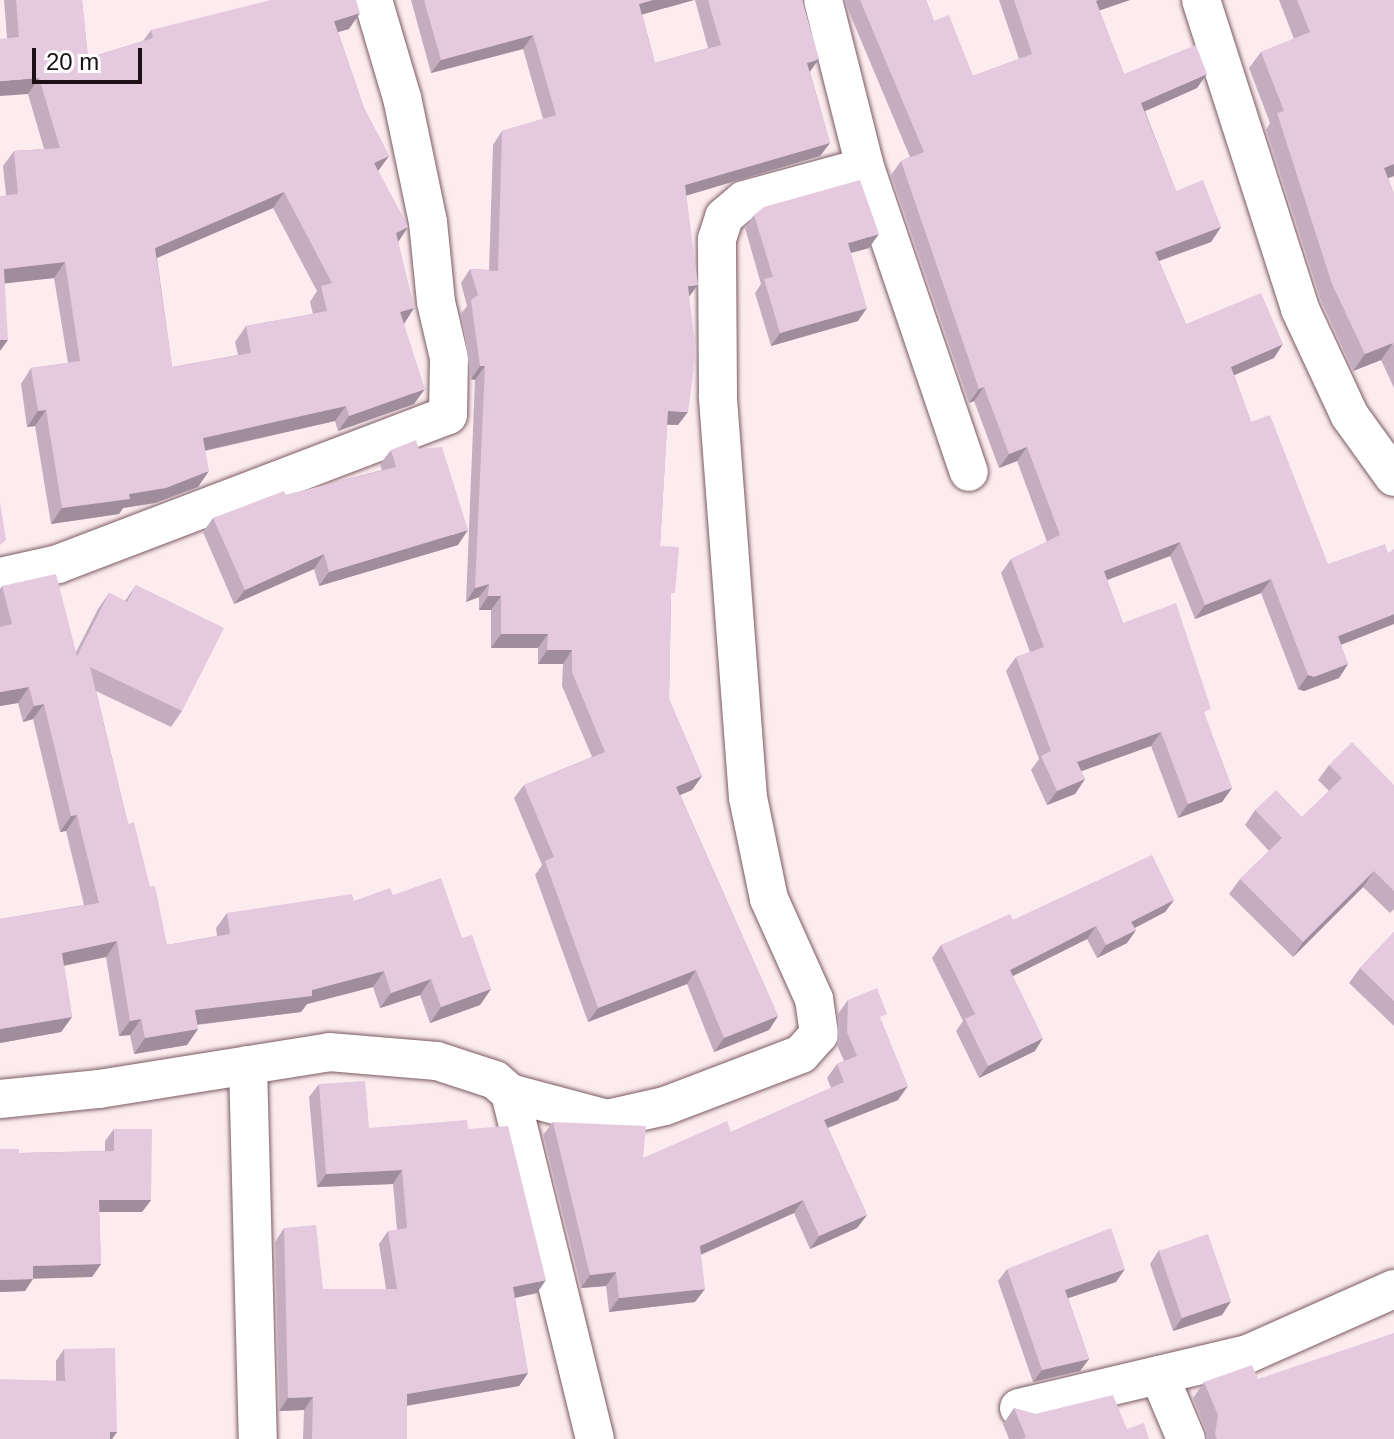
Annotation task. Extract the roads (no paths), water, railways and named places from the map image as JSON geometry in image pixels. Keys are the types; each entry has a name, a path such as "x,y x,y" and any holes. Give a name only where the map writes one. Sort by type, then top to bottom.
{"street":[{"path":"0,577 58,564 448,415 449,358 436,302 428,222 402,98 373,0"},
{"path":"823,0 865,167 969,472"},
{"path":"1201,0 1300,309 1350,416 1394,477"},
{"path":"0,1099 329,1052 437,1061 495,1080 510,1093 607,1119 665,1106 801,1054 819,1034 814,999 769,899 748,798 718,396 717,239 724,217 744,200 865,167"},
{"path":"248,1065 258,1439"},
{"path":"510,1093 595,1439"},
{"path":"1019,1408 1248,1354 1394,1289"},
{"path":"1159,1375 1186,1439"}]}
